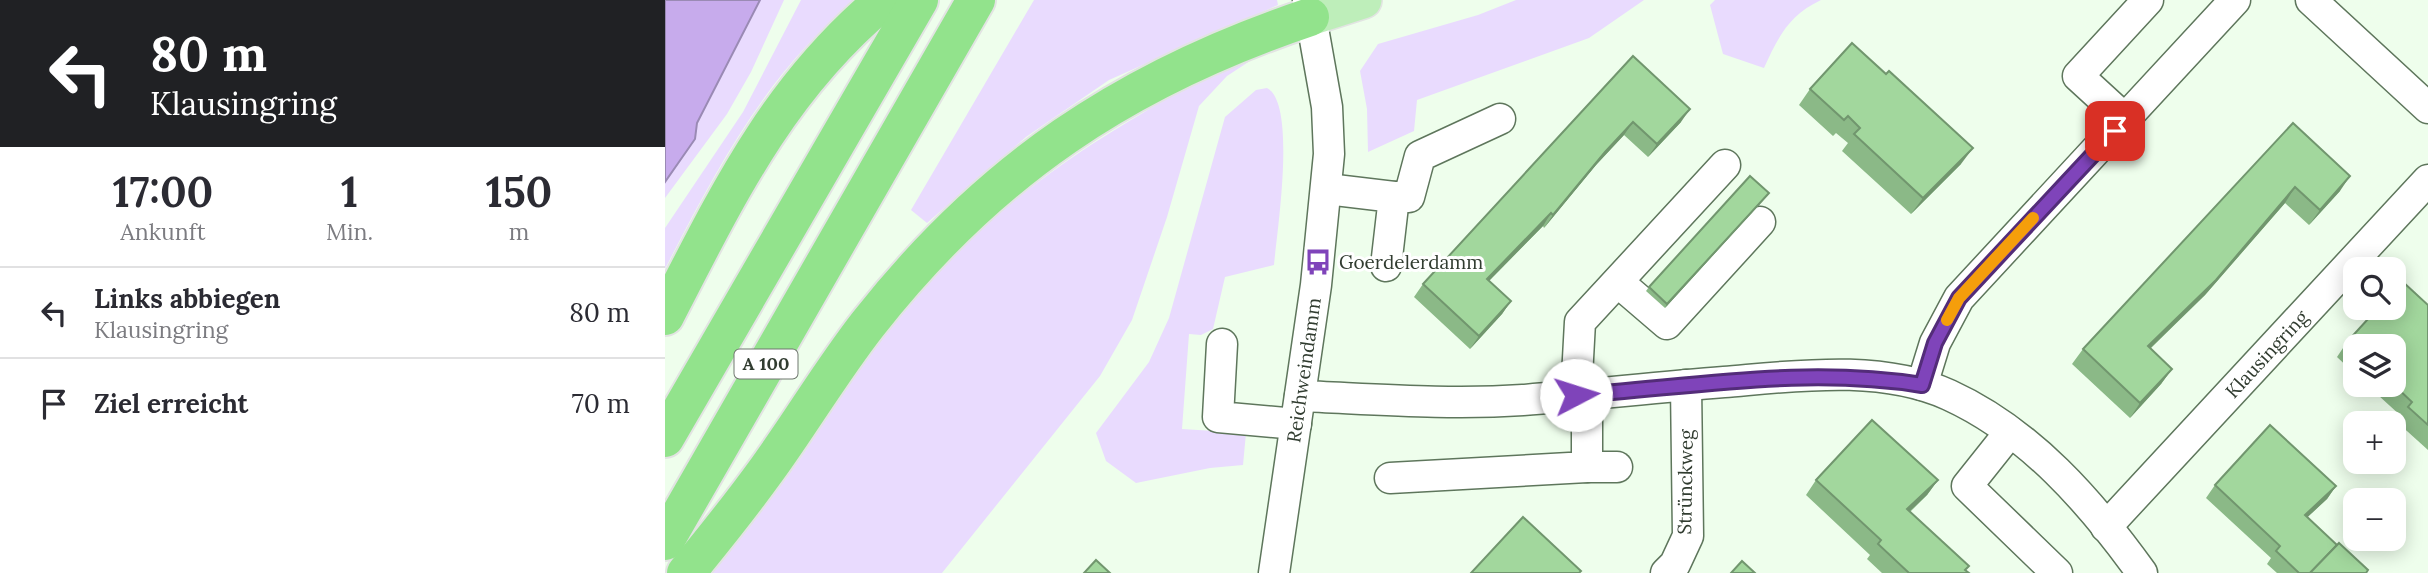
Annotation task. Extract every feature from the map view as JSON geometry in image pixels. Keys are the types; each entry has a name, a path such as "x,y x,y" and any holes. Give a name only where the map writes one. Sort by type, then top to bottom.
{"highway":[{"path":"665,316 767,129 810,71 853,25 884,0"},
{"name":"A 100","path":"665,438 919,0"},
{"name":"A 100","path":"665,541 976,0"},
{"path":"686,573 769,467 868,324 913,271 980,201 1058,139 1173,71 1309,9"}],"main road":[{"path":"1309,9 1363,0"}],"street":[{"path":"2126,120 2078,76 2148,0"},
{"path":"1922,385 1935,343 1959,298 2235,0"},
{"path":"2311,0 2428,108"},
{"name":"Reichweindamm","path":"1274,573 1327,189 1327,107 1309,9"},
{"path":"1327,189 1409,197 1420,156 1500,119"},
{"path":"1587,467 1581,394 1580,322 1725,166"},
{"name":"Klausingring","path":"2106,527 2428,180"},
{"path":"1387,266 1394,197"},
{"path":"1618,282 1667,324 1761,222"},
{"path":"1222,344 1218,417 1298,410 1520,400 1798,375 1871,377 1922,385 1950,396 2010,432 2061,473 2138,571"},
{"name":"Strünckweg","path":"1666,573 1675,564 1688,536 1686,385"},
{"path":"2010,432 1967,486 2057,573"},
{"path":"1390,478 1617,467"}],"shaded area":[{"path":"665,0 760,0 697,123 695,139 665,182"},
{"path":"760,0 784,0 751,72 727,114 665,198 665,182 695,139 697,123"},
{"path":"801,0 857,0 797,57 771,89 725,159 665,269 665,228 743,112"},
{"path":"1034,0 1277,0 1278,5 1109,80 1026,137 927,223 911,210"},
{"path":"1516,0 1644,0 1589,38 1417,100 1414,131 1368,152 1367,109 1360,71 1378,44 1478,15"},
{"path":"1715,0 1821,0 1801,13 1786,28 1764,68 1723,54 1710,5"},
{"path":"1250,61 1227,76 1199,106 1167,217 1132,320 1100,376 942,573 712,573 790,473 878,341 905,306 965,243 1032,187 1104,137 1194,83"},
{"path":"1267,88 1276,99 1283,142 1274,265 1225,277 1213,329 1201,335 1189,334 1182,429 1246,433 1243,465 1210,468 1136,483 1106,461 1096,433 1149,362 1169,318 1225,117 1256,90"}],"building":[{"path":"1852,43 1886,74 1889,71 1973,148 1923,198 1854,134 1860,128 1848,116 1844,120 1810,89"},
{"path":"1633,56 1690,109 1657,144 1633,122 1605,152 1553,215 1551,213 1487,279 1511,301 1479,336 1423,284"},
{"path":"2293,123 2350,176 2320,210 2295,187 2216,280 2148,346 2172,369 2140,403 2083,349"},
{"path":"1750,176 1769,193 1667,304 1649,287"},
{"path":"2406,285 2428,305 2428,425 2408,407 2412,402 2406,396 2406,334 2354,334 2367,320 2406,320"},
{"path":"1872,420 1938,480 1907,509 1969,566 1965,570 1969,573 1909,573 1878,544 1881,540 1816,480"},
{"path":"2270,425 2336,486 2305,515 2337,545 2310,573 2299,573 2276,551 2280,546 2215,485"},
{"path":"1523,517 1581,571 1471,573"},
{"path":"2339,543 2343,551 2348,551 2368,570 2366,573 2310,573"},
{"path":"1096,560 1110,573 1084,573"},
{"path":"1742,561 1755,573 1731,573"}],"slow traffic":[{"path":"1947,320 1959,298 2033,218"}],"place":[{"name":"Goerdelerdamm","path":"1318,262"}],"route":[{"path":"1576,395 1798,375 1871,377 1922,385 1935,343 1959,298 2115,131"}]}
